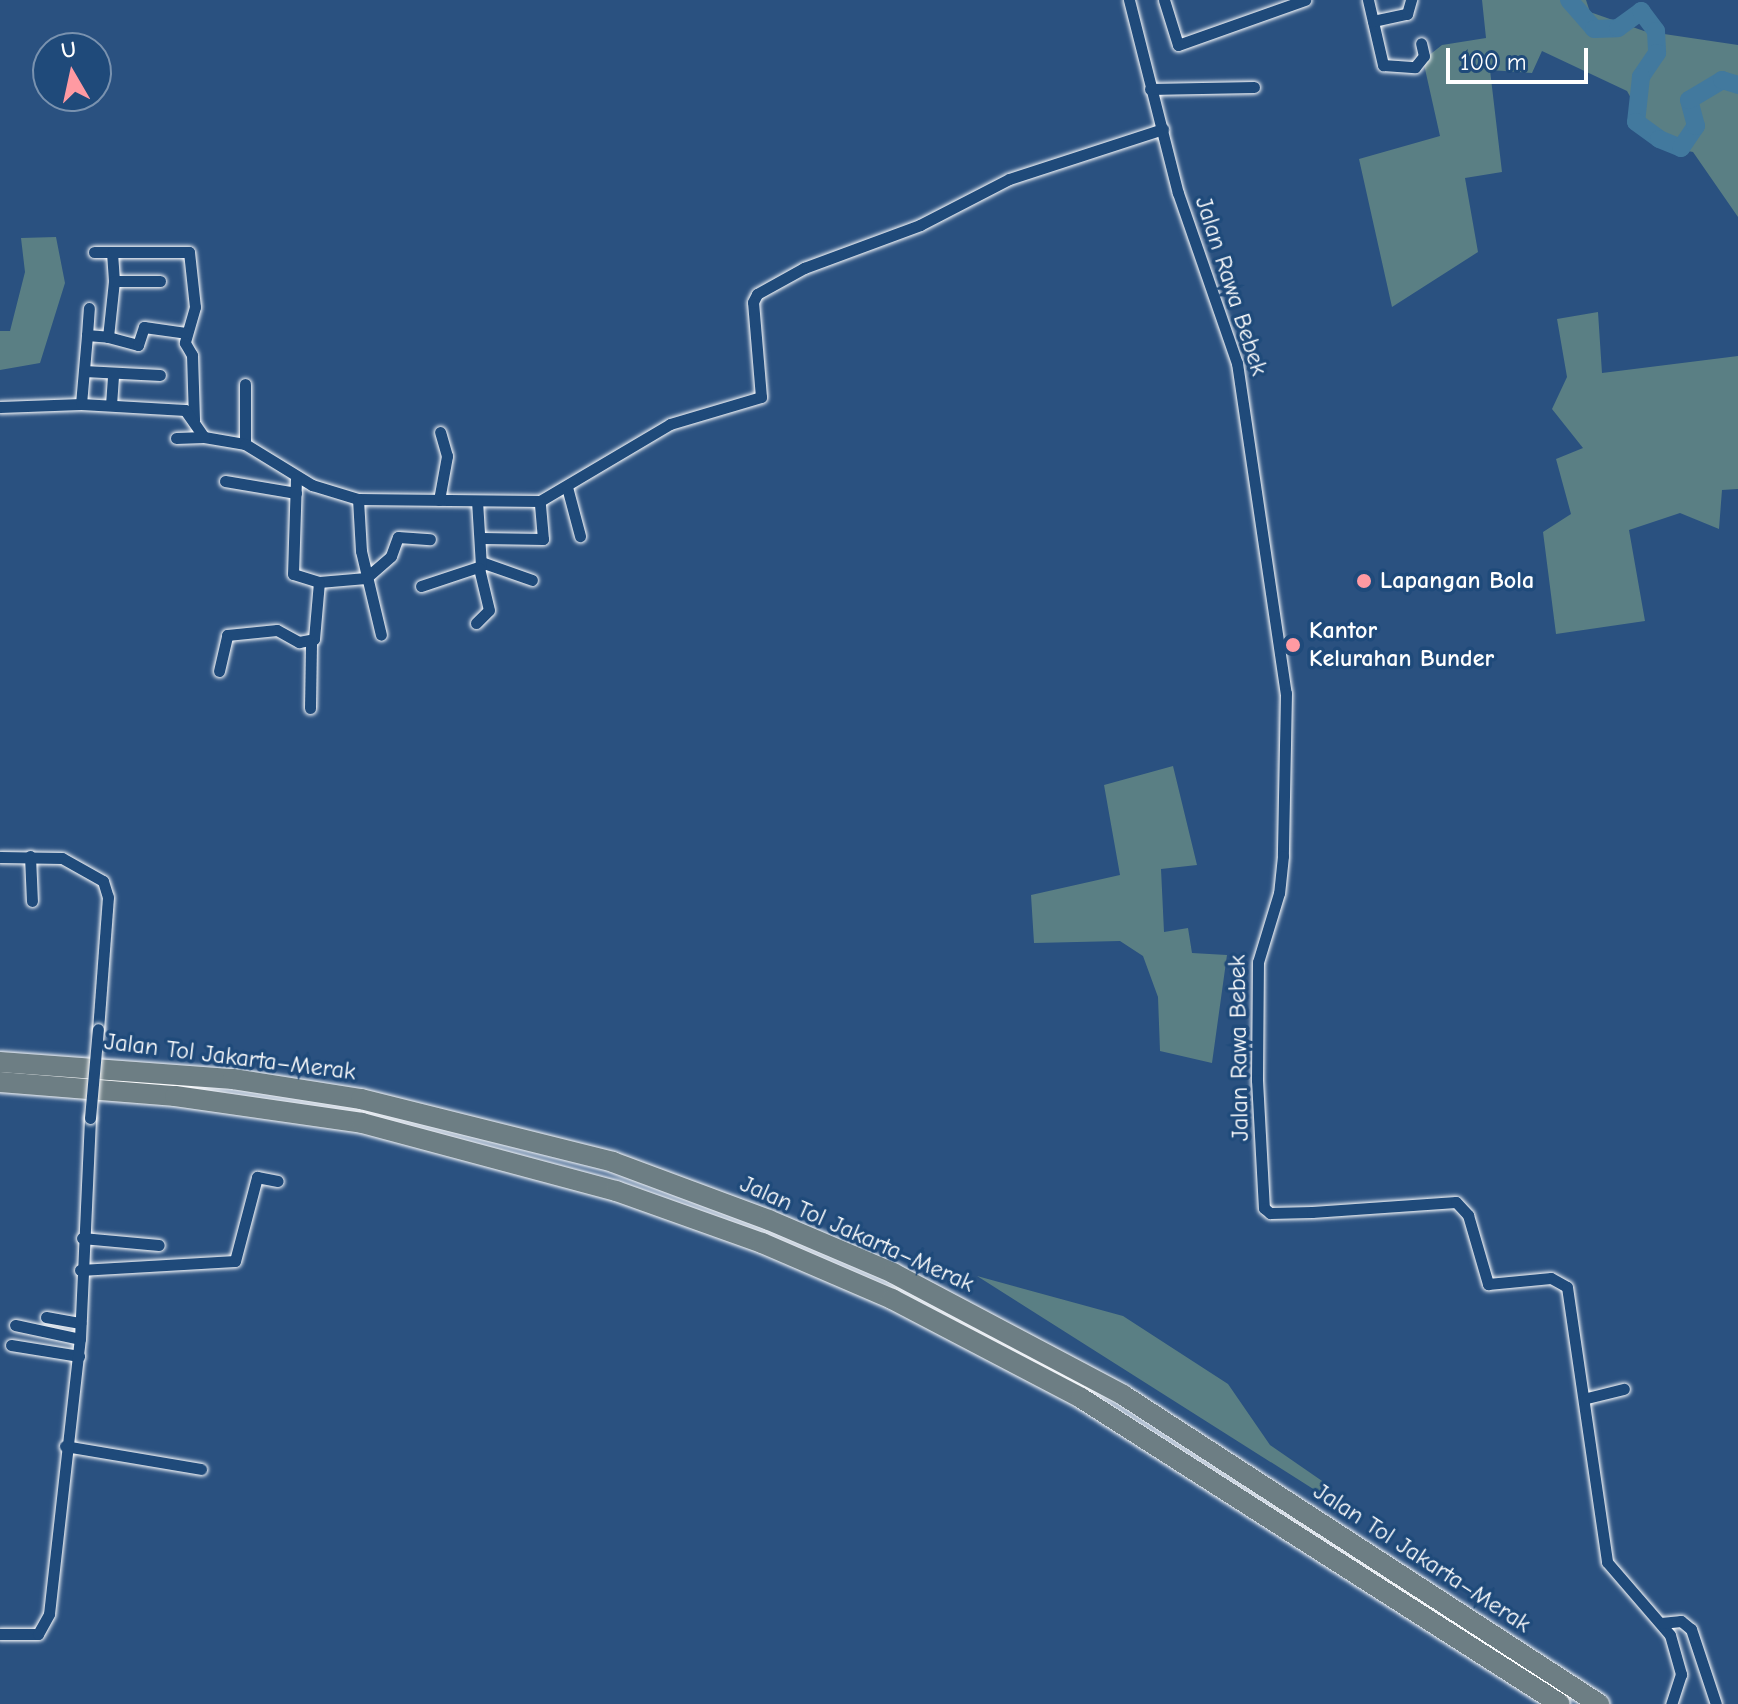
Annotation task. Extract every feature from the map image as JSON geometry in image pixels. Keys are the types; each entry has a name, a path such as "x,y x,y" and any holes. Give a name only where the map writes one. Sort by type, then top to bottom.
{"highway":[{"name":"Jalan Tol Jakarta–Merak","path":"0,1062 233,1079 361,1099 613,1162 769,1220 893,1273 1123,1395 1599,1704"},
{"name":"Jalan Tol Jakarta–Merak","path":"0,1082 175,1096 362,1123 616,1191 762,1243 892,1299 1081,1398 1560,1704"}],"street":[{"name":"Jalan Rawa Bebek","path":"1129,0 1150,89 1205,279 1237,363 1286,693 1281,877 1258,951 1257,1080 1264,1208 1270,1213 1312,1212 1445,1201 1465,1206 1488,1284 1551,1278 1567,1287 1587,1398 1607,1562 1661,1623 1680,1661 1671,1704"},
{"path":"1164,0 1178,45 1305,0"},
{"path":"1368,0 1385,66 1415,67 1424,56 1421,43"},
{"path":"1373,21 1407,14 1411,0"},
{"path":"1150,89 1254,87"},
{"path":"176,438 204,437 245,444 296,478 358,499 540,501 670,424 761,397 753,302 757,294 804,268 920,225 1009,179 1163,129"},
{"path":"94,252 189,252 195,307 186,333 192,355 194,420"},
{"path":"108,337 114,281 112,252"},
{"path":"114,281 160,281"},
{"path":"81,404 89,308"},
{"path":"87,335 138,345 144,327 186,333"},
{"path":"84,371 160,375"},
{"path":"111,405 113,373"},
{"path":"245,384 245,444"},
{"path":"0,407 81,404 178,409 194,420 204,437"},
{"path":"439,500 447,456 440,432"},
{"path":"296,478 293,575 319,582 366,578 391,556 399,536 430,539"},
{"path":"225,481 296,493"},
{"path":"567,487 580,536"},
{"path":"358,499 366,578 381,635"},
{"path":"476,623 489,610 480,565 482,538 477,501"},
{"path":"482,538 543,539 540,501"},
{"path":"421,586 480,565 532,580"},
{"path":"310,708 311,642 319,582"},
{"path":"219,671 227,635 277,630 290,639 311,642"},
{"path":"0,857 30,856 77,864 96,873 106,889 80,1270 79,1356 65,1446 49,1614 38,1634 0,1634"},
{"path":"30,856 32,901"},
{"path":"80,1270 235,1261 257,1177 278,1181"},
{"path":"82,1238 159,1245"},
{"path":"46,1317 80,1323"},
{"path":"15,1325 80,1339"},
{"path":"11,1345 79,1356"},
{"path":"1587,1398 1624,1389"},
{"path":"65,1446 201,1469"},
{"path":"1661,1623 1681,1621 1691,1629 1716,1704"}],"green space":[{"path":"1482,0 1586,0 1590,12 1644,31 1738,45 1738,217 1693,152 1657,145 1627,91 1542,51 1532,73 1490,70 1502,172 1465,178 1478,252 1392,307 1359,159 1440,136 1423,60 1442,45 1486,38"},
{"path":"56,237 65,283 40,363 0,370 0,331 10,331 25,272 21,238"},
{"path":"1598,312 1602,373 1738,356 1738,489 1722,490 1719,529 1680,513 1629,530 1645,621 1556,634 1543,532 1571,514 1556,459 1583,448 1552,409 1567,377 1557,319"},
{"path":"1173,766 1197,865 1161,869 1164,932 1188,928 1192,953 1227,955 1212,1063 1160,1051 1158,997 1143,956 1120,941 1034,943 1031,895 1120,875 1104,785"},
{"path":"977,1276 1123,1316 1228,1384 1270,1445 1325,1483 1329,1499"}],"waterway":[{"path":"1569,0 1594,29 1618,28 1641,11 1656,31 1657,53 1641,77 1636,122 1659,139 1681,148 1696,126 1689,100 1722,80 1738,85"}],"place":[{"name":"Lapangan Bola","path":"1364,581"},
{"name":"Kantor Kelurahan Bunder","path":"1293,645"}]}
